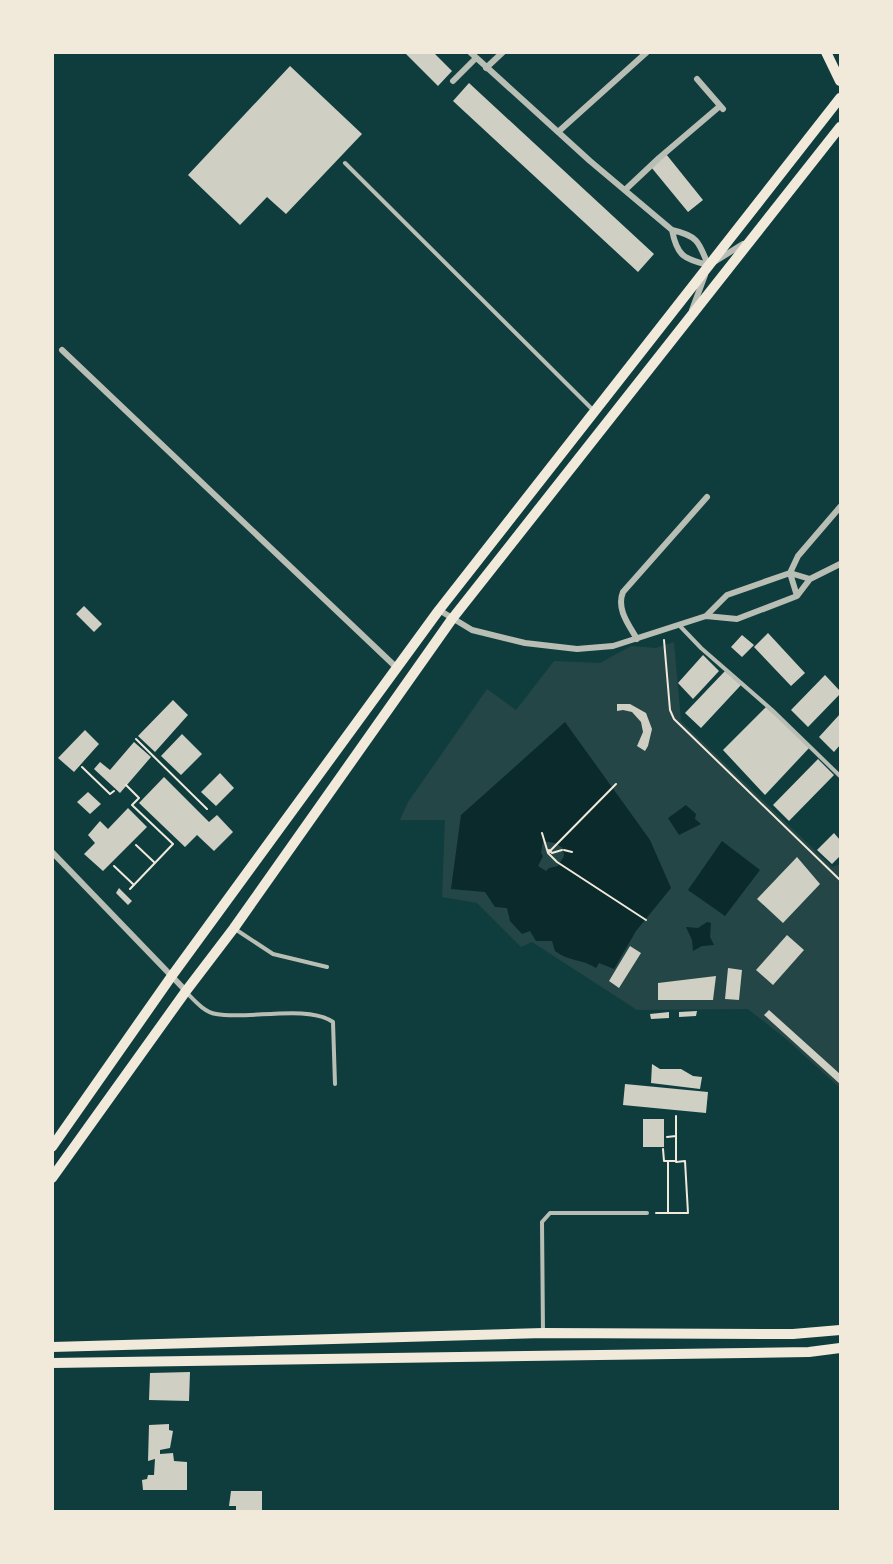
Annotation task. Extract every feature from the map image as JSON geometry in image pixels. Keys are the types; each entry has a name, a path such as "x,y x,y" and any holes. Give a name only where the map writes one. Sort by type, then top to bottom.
{"main road":[{"path":"826,52 840,81"},
{"path":"52,1146 171,976 439,610 840,98"},
{"path":"52,1178 234,928 452,619 687,318 840,127"},
{"path":"52,1347 543,1333 793,1334 840,1330"},
{"path":"373,1339 373,1358"},
{"path":"91,1347 91,1363"},
{"path":"52,1363 809,1352 840,1348"}],"street":[{"path":"471,52 558,132 672,230 689,234 700,243 708,265 701,289 687,318"},
{"path":"486,68 504,52"},
{"path":"558,132 647,52"},
{"path":"453,81 476,58"},
{"path":"625,190 659,158 722,107 697,79"},
{"path":"672,230 675,248 687,260 708,265 728,255 753,236"},
{"path":"62,350 397,668"},
{"path":"637,639 621,607 620,599 623,592 707,497"},
{"path":"796,597 789,573 798,556 840,507"},
{"path":"439,610 472,630 525,643 577,649 613,646 706,616 737,619 796,597 810,579 840,564"},
{"path":"706,616 727,595 789,573 810,579"},
{"path":"52,852 186,991"}],"lane":[{"path":"345,163 595,411"},
{"path":"679,625 840,776"},
{"path":"234,928 273,954 327,967"},
{"path":"186,991 200,1006 215,1014 326,1017 333,1022 335,1084"},
{"path":"543,1333 542,1222 550,1213 647,1213"}],"path":[{"path":"663,630 670,710 674,719 840,880"},
{"path":"136,739 207,809"},
{"path":"82,767 110,794 114,791"},
{"path":"548,853 616,784"},
{"path":"126,785 139,798 132,805 173,844 130,889"},
{"path":"542,833 543,841 552,853 563,850 572,852"},
{"path":"136,845 155,863"},
{"path":"547,848 548,853 556,862 646,920"},
{"path":"114,866 134,885"},
{"path":"676,1116 676,1161"},
{"path":"667,1137 676,1136"},
{"path":"647,1213 688,1213 685,1161 664,1161 663,1149"},
{"path":"668,1161 668,1213"}],"shaded area":[{"path":"674,642 681,721 832,867 840,864 840,1088 786,1039 748,1009 637,1010 532,942 521,947 477,903 442,897 445,820 400,820 408,802 487,689 516,710 554,661 600,663 631,646 656,648"},
{"path":"565,722 650,840 671,888 636,931 614,969 599,963 596,968 560,955 555,951 552,941 536,941 530,931 522,934 510,921 507,908 495,907 485,892 451,889 461,815","holes":["543,841 555,843 563,848 564,856 558,866 546,871 538,866 543,856 541,853"]},
{"path":"686,805 696,814 695,819 701,824 679,835 668,818"},
{"path":"722,841 760,870 725,916 688,890"},
{"path":"707,922 711,923 710,937 714,945 702,946 693,951 692,940 686,927 698,928"}],"building":[{"path":"404,52 433,52 452,71 438,86"},
{"path":"290,66 362,134 286,214 267,197 240,225 188,175"},
{"path":"469,83 654,254 638,272 453,101"},
{"path":"666,154 703,200 688,212 651,167"},
{"path":"84,606 102,624 94,632 76,614"},
{"path":"768,633 805,673 791,686 754,647"},
{"path":"742,635 754,645 742,657 731,647"},
{"path":"703,655 719,671 693,699 678,683"},
{"path":"725,671 741,685 701,728 685,713"},
{"path":"825,675 840,691 840,694 808,727 791,710"},
{"path":"173,700 188,715 155,752 138,736"},
{"path":"617,704 630,704 646,713 652,729 645,751 637,746 643,732 641,722 632,712 617,711"},
{"path":"766,707 810,747 765,795 723,750"},
{"path":"840,714 840,745 834,752 819,737"},
{"path":"85,730 99,744 74,772 58,758"},
{"path":"182,734 202,754 181,775 161,756"},
{"path":"134,742 151,757 120,793 94,769 100,762 110,770"},
{"path":"818,759 834,775 789,821 773,805"},
{"path":"220,773 234,788 216,806 201,792"},
{"path":"164,777 209,822 217,815 233,832 214,851 197,835 185,847 139,803"},
{"path":"88,792 101,804 90,814 77,802"},
{"path":"128,808 147,827 103,871 84,854 95,843 88,835 100,821 108,829"},
{"path":"834,833 840,840 840,856 832,864 817,850"},
{"path":"797,857 820,884 783,923 757,899"},
{"path":"119,888 132,901 128,905 116,893"},
{"path":"787,935 804,950 773,985 756,970"},
{"path":"630,946 641,953 619,988 609,981"},
{"path":"728,968 742,970 739,1000 725,999"},
{"path":"716,976 713,1000 658,1000 658,983"},
{"path":"769,1010 840,1074 840,1084 764,1015"},
{"path":"697,1011 696,1016 679,1017 679,1012"},
{"path":"669,1012 669,1018 651,1019 650,1014"},
{"path":"652,1064 660,1069 681,1069 693,1076 702,1077 700,1089 651,1083"},
{"path":"625,1084 708,1092 706,1113 623,1105"},
{"path":"643,1119 664,1119 664,1147 643,1147"},
{"path":"190,1372 189,1401 149,1400 150,1373"},
{"path":"169,1424 169,1430 173,1431 170,1448 160,1450 160,1454 173,1453 174,1461 187,1462 187,1490 143,1490 142,1480 147,1479 148,1475 154,1475 155,1459 148,1461 149,1425"},
{"path":"231,1491 262,1491 262,1512 236,1512 236,1506 229,1506"}]}
